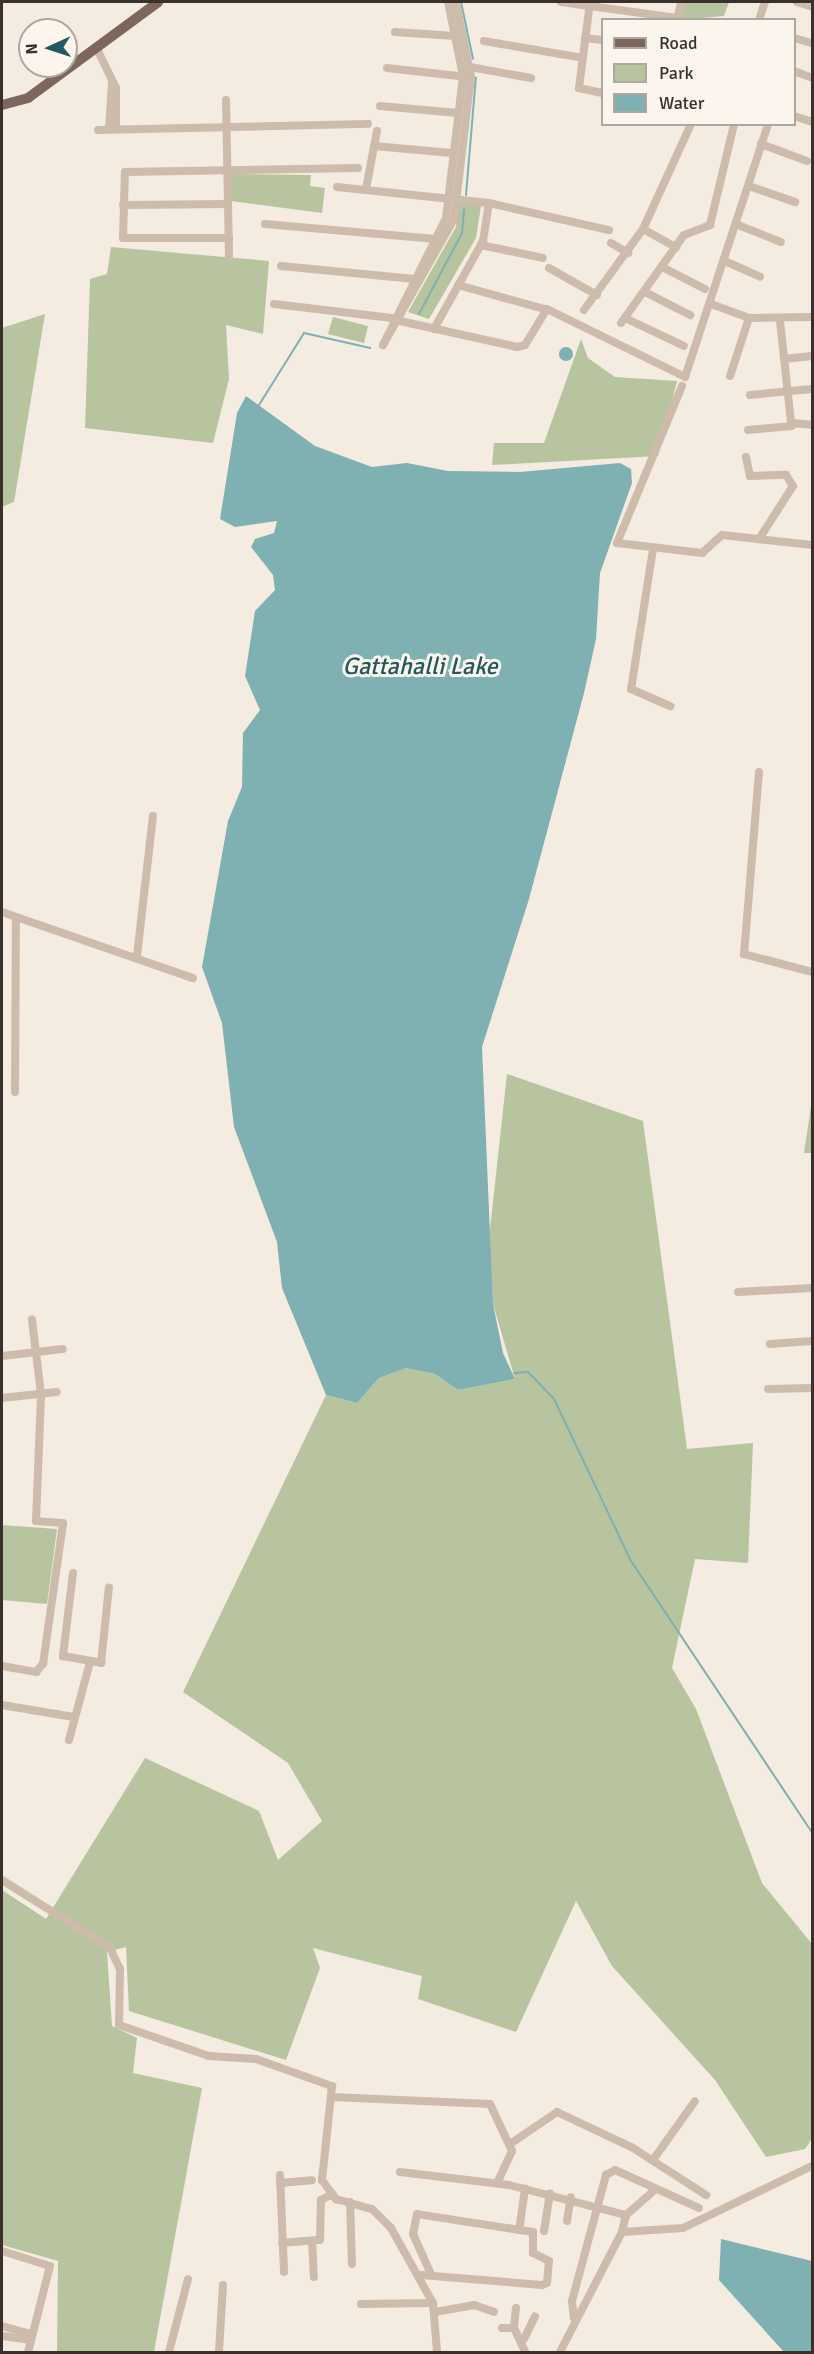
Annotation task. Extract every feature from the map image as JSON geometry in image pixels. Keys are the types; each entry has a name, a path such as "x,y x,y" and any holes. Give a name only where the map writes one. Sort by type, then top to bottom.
{"main road":[{"path":"2,105 28,98 158,2"}],"street":[{"path":"396,320 435,239 452,197 467,77 447,2"},
{"path":"396,320 451,227 452,153 458,113 470,67 456,2"},
{"path":"561,2 590,3 672,18"},
{"path":"677,18 681,2"},
{"path":"760,18 765,2"},
{"path":"797,2 813,7"},
{"path":"590,3 579,88 601,93"},
{"path":"395,32 455,36"},
{"path":"585,38 601,40"},
{"path":"796,38 813,43"},
{"path":"484,41 583,58"},
{"path":"97,49 112,82 112,129"},
{"path":"470,67 531,78"},
{"path":"387,68 467,77"},
{"path":"796,71 813,78"},
{"path":"225,100 229,257"},
{"path":"380,106 458,113"},
{"path":"796,116 813,122"},
{"path":"98,130 368,124"},
{"path":"584,310 628,253 643,229 690,126"},
{"path":"684,346 623,321 663,268 684,235 710,225 734,126"},
{"path":"458,285 544,309 685,377 727,261 767,126"},
{"path":"366,189 377,131"},
{"path":"761,144 807,161"},
{"path":"374,146 452,153"},
{"path":"229,238 126,240 123,206 127,170 358,168"},
{"path":"749,186 795,202"},
{"path":"337,187 489,202 609,230"},
{"path":"434,329 481,245 489,202"},
{"path":"123,206 228,204"},
{"path":"265,224 435,239"},
{"path":"738,225 781,242"},
{"path":"643,229 676,247"},
{"path":"611,243 628,253"},
{"path":"481,245 543,258"},
{"path":"727,261 760,277"},
{"path":"280,267 414,279"},
{"path":"549,268 597,295"},
{"path":"663,268 705,289"},
{"path":"645,292 690,315"},
{"path":"274,304 396,320 521,347 544,309"},
{"path":"711,304 748,318 780,321 813,317"},
{"path":"729,376 748,318"},
{"path":"780,321 792,426"},
{"path":"784,359 813,356"},
{"path":"682,386 618,538 621,546 702,553 723,535 813,545"},
{"path":"750,395 813,389"},
{"path":"748,430 813,425"},
{"path":"746,457 750,476 786,476 793,486 759,539"},
{"path":"653,549 631,689 670,706"},
{"path":"759,772 744,954 813,972"},
{"path":"137,956 153,816"},
{"path":"2,912 137,956 193,978"},
{"path":"15,1092 16,916"},
{"path":"738,1292 813,1288"},
{"path":"2,1666 36,1672 43,1664 63,1523 36,1521 41,1394 32,1320"},
{"path":"770,1344 813,1341"},
{"path":"2,1356 63,1349"},
{"path":"768,1389 813,1388"},
{"path":"2,1398 57,1392"},
{"path":"73,1573 60,1653 90,1662 101,1662 109,1587"},
{"path":"69,1740 90,1662"},
{"path":"2,1705 74,1717"},
{"path":"2,1880 110,1948 120,1969 119,2025 208,2056 256,2059 328,2084 332,2097 321,2169 333,2194 372,2209 425,2274 542,2285 547,2283 549,2261 533,2253 533,2232 417,2214 413,2234 425,2274 434,2308 437,2352"},
{"path":"332,2097 490,2104 510,2144"},
{"path":"653,2160 695,2101"},
{"path":"497,2183 510,2144 557,2112 653,2160 706,2195"},
{"path":"622,2232 683,2228 813,2166"},
{"path":"575,2318 572,2301 597,2205 611,2170 699,2208"},
{"path":"400,2172 525,2188 571,2197 626,2216"},
{"path":"284,2272 280,2179 312,2180"},
{"path":"520,2224 525,2188"},
{"path":"559,2352 622,2232 626,2216 655,2190"},
{"path":"544,2231 550,2193"},
{"path":"282,2243 312,2241 324,2235 321,2200 333,2194"},
{"path":"567,2221 571,2197"},
{"path":"350,2202 352,2264"},
{"path":"400,2242 413,2234"},
{"path":"312,2241 314,2277"},
{"path":"2,2251 50,2266 28,2352"},
{"path":"169,2352 188,2279"},
{"path":"219,2352 223,2285"},
{"path":"361,2304 434,2308 474,2305 494,2312"},
{"path":"513,2328 516,2308"},
{"path":"525,2352 535,2316"},
{"path":"2,2326 27,2333 31,2340"},
{"path":"502,2328 513,2328 531,2335"},
{"path":"2,2336 31,2340"}],"green space":[{"path":"685,2 729,2 724,16 681,18"},
{"path":"231,174 311,175 310,186 325,188 322,213 231,201"},
{"path":"458,202 481,206 476,238 429,319 408,312 456,227"},
{"path":"111,247 269,261 263,334 226,325 229,379 213,443 85,428 90,279 107,274"},
{"path":"45,314 14,502 2,507 2,328"},
{"path":"333,317 368,326 364,343 328,334"},
{"path":"581,339 588,358 615,377 677,381 658,456 492,465 494,443 544,443"},
{"path":"507,1074 643,1121 687,1449 753,1443 748,1563 695,1559 672,1668 696,1709 762,1883 812,1944 812,2139 805,2149 766,2157 715,2080 612,1966 576,1901 516,2032 418,1999 422,1976 313,1948 320,1968 286,2060 129,2011 126,1947 107,1952 112,2026 137,2038 133,2073 202,2088 154,2352 57,2352 58,2261 2,2245 2,1890 46,1919 145,1758 259,1811 278,1860 322,1821 288,1763 183,1692 326,1395 357,1403 379,1378 406,1368 435,1374 458,1390 515,1379 493,1304 489,1238"},
{"path":"812,1099 812,1153 804,1153"},
{"path":"2,1525 57,1529 47,1604 2,1600"}],"water":[{"path":"563,347 569,347 573,354 569,361 563,361 559,357 559,351"},
{"name":"Gattahalli Lake","path":"246,396 315,446 372,467 407,463 448,471 520,472 620,463 631,469 632,483 600,573 596,639 584,693 529,899 482,1047 493,1304 503,1353 515,1379 458,1390 435,1374 406,1368 379,1378 357,1403 326,1395 282,1288 277,1242 234,1127 222,1023 202,967 228,821 242,787 243,733 260,710 245,676 255,611 275,590 273,575 251,547 255,539 274,533 277,521 235,527 220,519 237,413"},
{"path":"721,2239 812,2261 812,2352 784,2352 719,2280"}],"waterway":[{"path":"461,2 473,59"},
{"path":"466,195 476,77"},
{"path":"419,314 462,233 464,209"},
{"path":"259,405 304,333 370,348"},
{"path":"514,1373 528,1372 554,1399 631,1561 812,1832"}]}
